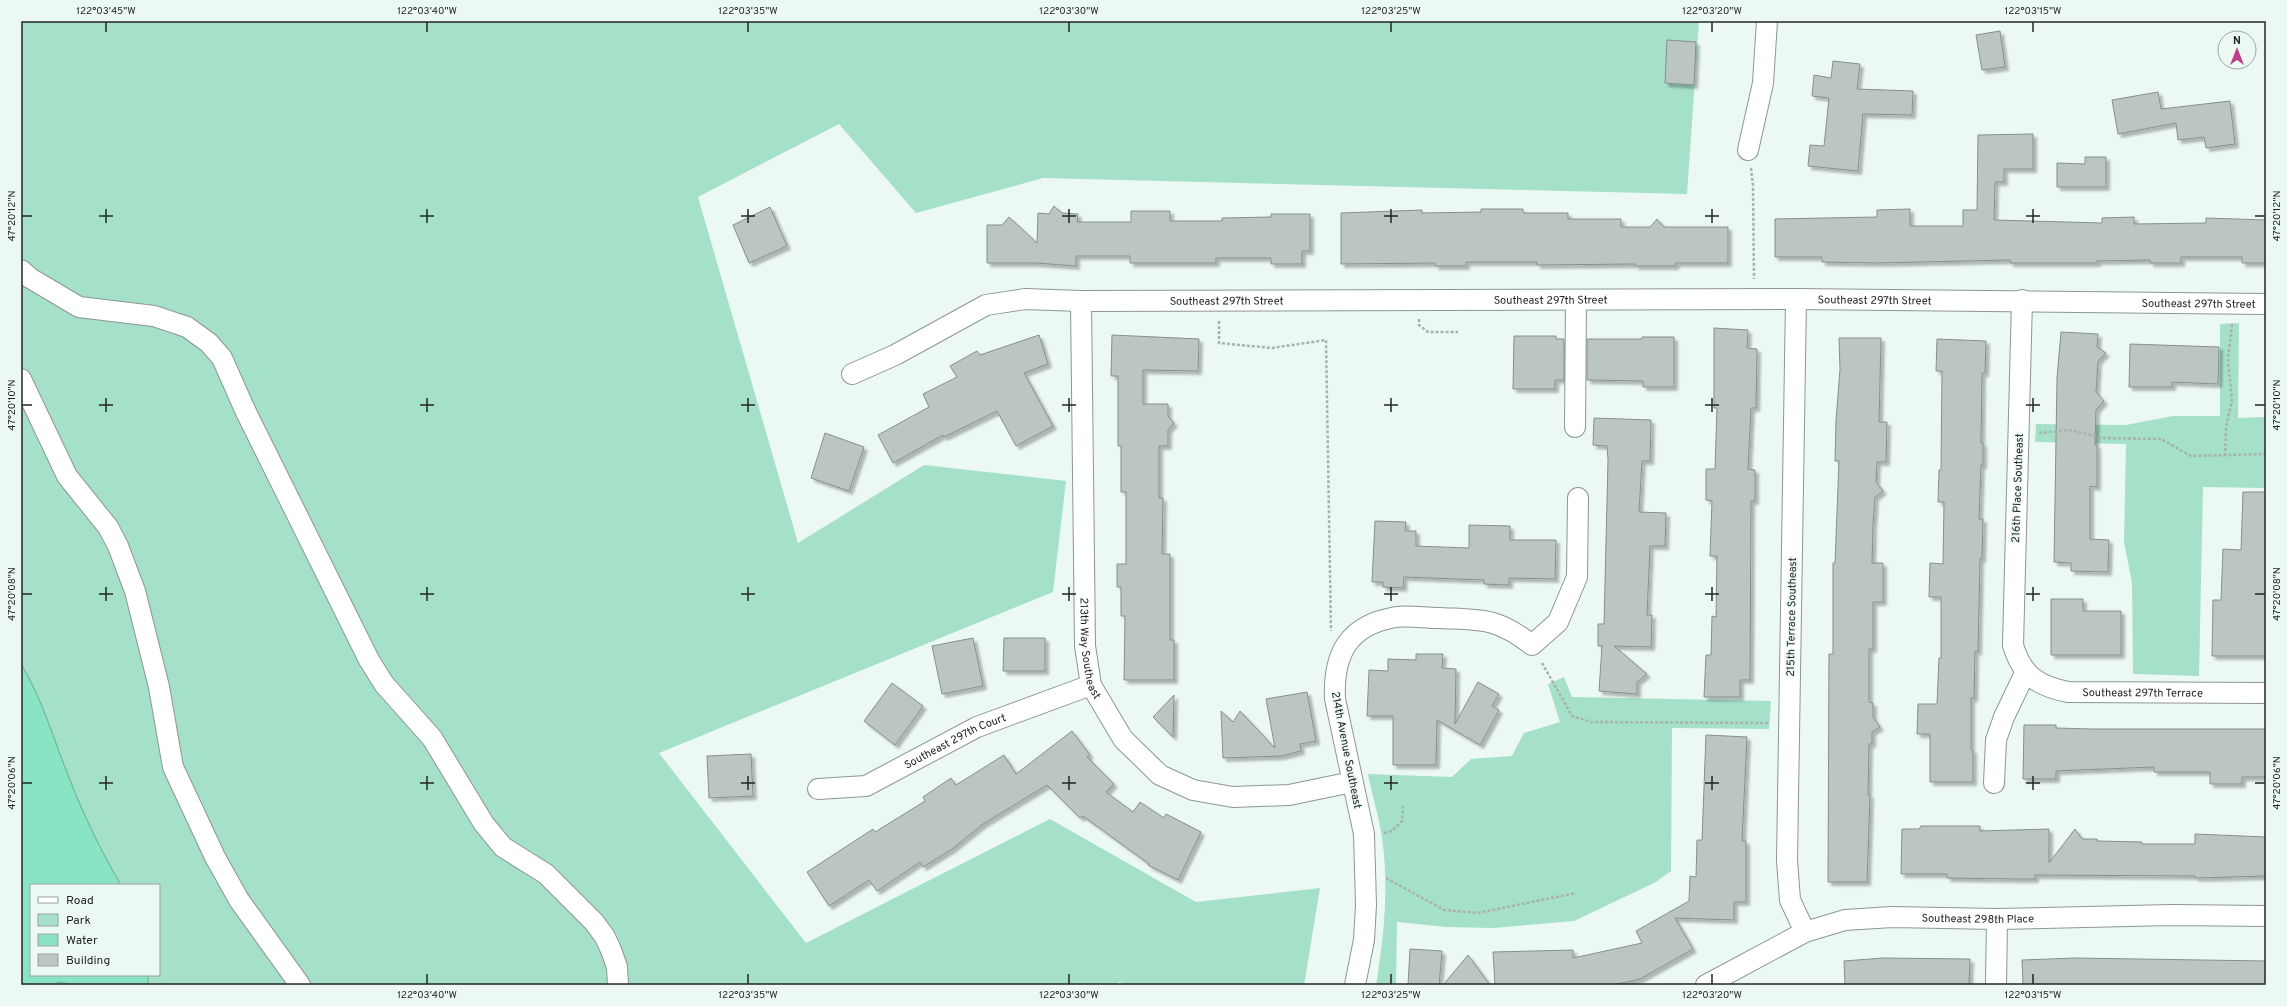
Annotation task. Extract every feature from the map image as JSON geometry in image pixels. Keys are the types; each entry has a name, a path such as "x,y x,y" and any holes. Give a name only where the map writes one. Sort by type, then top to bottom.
{"street":[{"path":"1748,150 1763,83 1767,21"},
{"path":"21,270 43,286 80,306 154,316 187,327 210,343 222,358 245,410 305,528 358,639 384,684 432,738 484,824 503,847 546,874 594,922 605,937 611,950 617,967 618,985"},
{"name":"Southeast 297th Street","path":"852,374 895,355 986,306 1025,299 1081,301 1219,301 1796,299 2022,300 2266,304"},
{"name":"215th Terrace Southeast","path":"1796,299 1787,860 1790,900 1805,932"},
{"path":"1575,427 1576,300"},
{"name":"216th Place Southeast","path":"2022,300 2012,645 2017,659 2026,671"},
{"name":"213th Way Southeast","path":"1081,301 1085,646 1091,684 1123,739 1160,775 1193,790 1233,797 1289,796 1352,782"},
{"path":"21,379 67,476 108,527 118,546 134,591 159,687 173,767 215,857 239,900 300,985"},
{"path":"1532,645 1558,622 1577,577 1578,498"},
{"name":"214th Avenue Southeast","path":"1355,985 1364,940 1366,872 1365,841 1334,699 1334,678 1343,648 1353,636 1366,627 1397,616 1481,620 1497,623 1512,629 1532,645"},
{"path":"1994,783 1996,740 2004,716 2026,671"},
{"name":"Southeast 297th Terrace","path":"2026,671 2038,684 2068,692 2266,693"},
{"name":"Southeast 297th Court","path":"818,789 866,786 977,727 1091,684"},
{"name":"Southeast 298th Place","path":"1706,985 1805,932 1845,920 1892,917 1997,919 2172,915 2266,916"},
{"path":"1996,985 1997,919"}],"path":[{"path":"1748,150 1753,186 1755,300"},
{"path":"1418,300 1419,325 1428,332 1458,332"},
{"path":"1219,301 1219,343 1272,348 1326,340 1331,637 1343,648"},
{"path":"2225,456 2226,428 2232,400 2228,360 2232,340 2233,303"},
{"path":"2018,434 2069,430 2102,438 2153,438 2170,443 2191,456 2266,454"},
{"path":"1532,645 1572,716 1591,722 1789,723"},
{"path":"1365,841 1396,827 1402,821 1403,806"},
{"path":"1366,872 1392,880 1444,910 1478,913 1576,893"}],"green space":[{"path":"21,21 1699,21 1687,194 1043,178 916,213 839,124 698,197 798,543 924,465 1066,481 1053,592 659,753 806,943 1050,819 1196,902 1320,888 1304,985 1126,985 1119,982 1116,985 21,985"},
{"path":"2239,323 2238,418 2266,417 2266,488 2203,487 2199,676 2133,674 2132,583 2124,542 2126,444 2035,442 2036,424 2126,425 2173,416 2220,416 2220,324"},
{"path":"1564,677 1572,697 1771,701 1769,729 1672,728 1671,871 1656,882 1574,921 1493,928 1446,927 1397,922 1396,985 1376,985 1385,912 1385,875 1381,830 1368,774 1452,777 1471,759 1512,756 1524,733 1560,722 1548,684"}],"water":[{"path":"21,664 42,706 87,820 120,884 30,884 30,976 148,976 148,985 73,985 60,982 52,985 21,985"}],"building":[{"path":"2000,31 2005,67 1982,70 1976,35"},
{"path":"1667,40 1696,42 1694,85 1665,83"},
{"path":"1833,61 1860,64 1857,89 1913,91 1912,115 1863,114 1858,171 1808,166 1810,145 1824,146 1829,98 1812,96 1814,75 1831,78"},
{"path":"2158,92 2161,109 2230,101 2235,144 2206,148 2204,137 2178,140 2176,123 2118,134 2112,100"},
{"path":"2033,134 2033,169 2004,169 2004,182 1995,182 1994,220 2102,223 2102,218 2134,217 2134,224 2206,223 2206,218 2266,220 2266,263 2242,263 2242,257 2181,257 2181,263 2150,263 2150,260 2097,261 2097,263 2010,263 2010,260 1877,263 1822,262 1822,257 1775,257 1775,219 1877,217 1877,210 1910,209 1910,226 1963,226 1963,210 1977,210 1978,135"},
{"path":"2085,157 2106,157 2106,187 2057,187 2057,163 2085,164"},
{"path":"1054,206 1062,213 1078,214 1077,222 1131,222 1131,211 1170,211 1170,221 1222,221 1222,218 1271,217 1271,214 1310,214 1310,251 1302,251 1302,264 1271,264 1271,258 1216,258 1216,263 1130,263 1130,256 1076,256 1076,266 1036,263 987,263 987,225 1002,225 1009,217 1037,243 1038,213 1049,214"},
{"path":"770,207 787,246 749,263 733,225"},
{"path":"1481,209 1523,209 1523,213 1568,213 1568,219 1621,219 1621,227 1650,227 1657,219 1664,227 1728,227 1728,263 1676,263 1675,266 1635,266 1635,264 1537,265 1537,262 1466,262 1466,266 1435,266 1435,263 1341,264 1341,213 1422,210 1422,213 1481,212"},
{"path":"1714,328 1748,330 1747,348 1757,349 1756,408 1751,408 1748,469 1755,470 1755,501 1751,501 1750,680 1740,680 1740,697 1704,697 1706,655 1711,655 1712,616 1716,617 1717,556 1710,556 1712,501 1706,500 1706,469 1715,469 1717,408 1714,408"},
{"path":"2061,332 2098,334 2097,347 2106,353 2098,361 2096,392 2104,401 2096,410 2095,445 2097,445 2097,487 2090,486 2090,539 2109,540 2108,572 2071,571 2071,563 2054,562 2057,378"},
{"path":"1039,335 1048,364 1024,373 1053,426 1016,446 997,411 944,437 943,435 893,463 878,435 929,407 923,394 957,377 950,366 977,351 980,355"},
{"path":"1112,335 1199,339 1198,371 1143,370 1143,404 1168,404 1168,416 1174,423 1168,430 1168,446 1159,446 1159,498 1163,498 1162,554 1170,554 1170,640 1174,640 1174,680 1124,680 1125,616 1121,616 1121,587 1117,587 1117,564 1126,564 1126,492 1121,492 1121,446 1118,446 1118,376 1111,376"},
{"path":"1514,336 1556,336 1556,339 1564,339 1564,380 1555,380 1555,389 1513,389"},
{"path":"1642,337 1674,337 1674,387 1643,387 1643,381 1587,380 1587,339 1642,339"},
{"path":"1839,338 1881,338 1879,422 1887,422 1886,462 1877,462 1876,482 1883,491 1875,497 1873,526 1872,563 1883,563 1883,602 1873,602 1873,649 1869,649 1869,702 1873,703 1873,717 1880,727 1872,732 1872,744 1869,744 1868,795 1870,795 1867,882 1828,882 1829,654 1833,654 1833,563 1835,563 1839,461 1835,461 1840,369"},
{"path":"1937,339 1986,341 1985,373 1982,373 1981,443 1983,443 1983,465 1981,465 1979,519 1983,519 1982,559 1980,559 1978,652 1975,651 1974,698 1971,698 1971,750 1973,750 1973,782 1930,782 1930,734 1917,734 1918,704 1937,704 1939,658 1941,658 1941,597 1929,597 1930,563 1943,564 1944,502 1938,502 1939,470 1941,470 1942,371 1936,371"},
{"path":"2130,344 2219,347 2218,384 2172,382 2172,387 2129,387"},
{"path":"1594,418 1651,420 1650,461 1642,461 1639,512 1666,513 1665,546 1650,546 1647,615 1652,615 1651,647 1614,646 1647,674 1637,682 1637,694 1599,691 1602,646 1598,646 1598,624 1604,624 1608,460 1607,446 1593,445"},
{"path":"825,433 864,447 849,491 811,478"},
{"path":"2243,492 2266,492 2266,656 2212,656 2213,600 2221,600 2223,549 2241,550"},
{"path":"1375,521 1406,522 1405,531 1416,531 1416,546 1469,548 1469,525 1510,526 1510,540 1556,540 1555,579 1509,578 1509,585 1484,584 1484,580 1404,577 1403,588 1383,587 1383,582 1372,582"},
{"path":"2051,599 2083,599 2083,611 2121,611 2121,655 2051,655"},
{"path":"973,638 983,686 942,694 932,646"},
{"path":"1004,638 1045,638 1045,671 1003,671"},
{"path":"1416,654 1443,654 1442,668 1456,669 1455,724 1478,682 1499,694 1492,706 1499,710 1480,745 1437,720 1436,765 1393,765 1393,716 1367,716 1369,670 1388,671 1388,659 1416,660"},
{"path":"892,683 923,706 895,745 864,721"},
{"path":"1307,692 1316,741 1300,744 1301,751 1282,756 1223,758 1221,711 1233,722 1240,711 1275,748 1266,699"},
{"path":"1174,695 1173,737 1153,717"},
{"path":"2024,725 2056,725 2056,728 2092,729 2266,729 2266,777 2242,777 2242,784 2210,784 2210,772 2154,772 2154,767 2056,771 2056,779 2023,779"},
{"path":"1072,731 1090,755 1087,757 1114,784 1106,792 1133,812 1140,802 1164,818 1166,814 1201,832 1178,880 1148,865 1149,864 1083,816 1080,818 1047,785 983,824 952,849 923,867 920,862 877,891 869,880 829,906 807,872 873,829 875,832 925,801 923,797 951,778 956,785 1004,755 1016,774"},
{"path":"1706,735 1747,737 1742,841 1746,841 1746,902 1734,902 1734,920 1675,918 1693,949 1640,979 1613,985 1495,985 1493,952 1573,950 1573,958 1642,943 1636,931 1689,901 1690,876 1696,877 1697,840 1702,840"},
{"path":"751,754 753,796 709,798 707,756"},
{"path":"1921,826 1980,826 1980,831 2049,829 2049,863 2075,829 2082,839 2097,839 2097,841 2142,842 2142,844 2195,844 2195,834 2266,837 2266,876 2195,878 2195,876 2035,875 2035,879 2017,879 1947,878 1947,874 1901,874 1902,829 1919,829"},
{"path":"1410,949 1442,951 1439,985 1408,985"},
{"path":"1468,955 1490,985 1443,985"},
{"path":"1883,958 1970,959 1969,985 1845,985 1844,961"},
{"path":"2075,958 2266,961 2266,985 2023,985 2022,960"}]}
